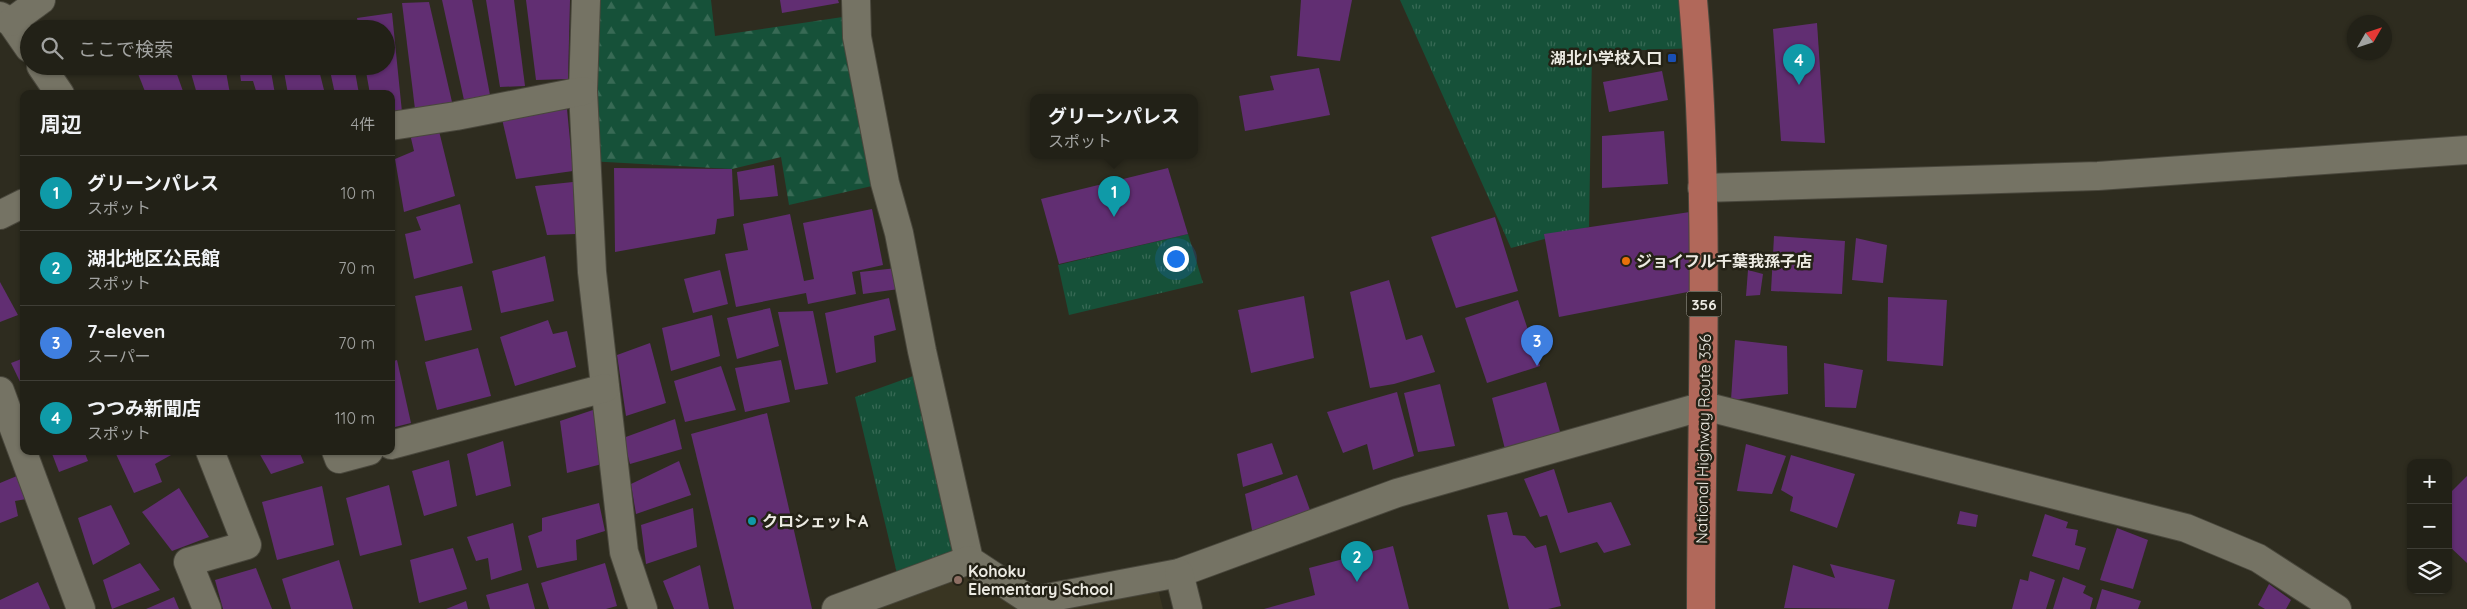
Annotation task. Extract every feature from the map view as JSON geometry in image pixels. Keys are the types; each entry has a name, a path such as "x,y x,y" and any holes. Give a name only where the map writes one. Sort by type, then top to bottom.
{"highway":[{"name":"National Highway Route 356","path":"1693,0 1700,75 1702,188 1704,406 1700,609"}],"street":[{"path":"20,37 6,19 41,0"},
{"path":"586,0 583,91 592,272 624,552 643,609"},
{"path":"856,0 857,37 885,183 899,233 922,351 970,560 1031,601 1179,573 1397,493 1704,406 2186,528 2258,558 2337,609"},
{"path":"47,75 57,90"},
{"path":"395,125 456,116 583,91"},
{"path":"1702,188 2098,176 2467,150"},
{"path":"0,215 20,204"},
{"path":"395,444 605,388"},
{"path":"0,391 20,445"},
{"path":"24,455 81,609"},
{"path":"206,609 188,562 247,545 212,455"},
{"path":"338,455 339,459 354,455"},
{"path":"836,609 970,560"},
{"path":"1179,573 1188,609"}],"shaded area":[{"name":"Kohoku Elementary School","path":"969,560 1031,601 1179,573 1159,593 1163,609 836,609"}],"green space":[{"path":"587,0 711,0 715,36 856,15 885,183 789,205 781,157 732,169 588,161"},
{"path":"1400,0 1693,0 1697,48 1592,52 1589,227 1511,248"},
{"path":"1188,234 1203,283 1069,315 1058,265"},
{"path":"927,371 969,560 900,586 855,397"}],"building":[{"path":"442,0 472,0 490,95 464,100"},
{"path":"486,0 514,0 525,86 500,87"},
{"path":"526,0 570,0 568,79 536,80"},
{"path":"780,0 838,0 839,3 782,13"},
{"path":"1301,0 1352,0 1340,61 1297,56"},
{"path":"429,2 452,102 415,109 402,3"},
{"path":"392,13 393,20 357,20 357,18"},
{"path":"1817,23 1825,143 1781,141 1773,29"},
{"path":"395,43 402,112 395,112 395,90 369,90 367,75 395,75"},
{"path":"1319,68 1330,115 1245,131 1239,96 1274,90 1270,76"},
{"path":"1662,71 1668,100 1609,112 1603,82"},
{"path":"139,75 177,75 183,90 144,90"},
{"path":"192,75 227,75 229,90 196,90"},
{"path":"240,75 272,75 274,90 256,90 253,81 241,81"},
{"path":"285,75 320,75 324,90 287,90"},
{"path":"331,75 356,75 358,90 334,90"},
{"path":"567,109 573,171 516,179 502,119"},
{"path":"438,127 455,196 404,212 395,159 414,151 410,134"},
{"path":"1664,131 1668,184 1602,188 1602,136"},
{"path":"774,165 778,196 740,200 737,172"},
{"path":"614,168 732,169 734,216 717,219 715,234 615,252"},
{"path":"1168,168 1188,234 1059,264 1041,199"},
{"path":"573,182 576,234 547,235 535,186"},
{"path":"460,204 473,263 414,279 405,234 421,230 416,217"},
{"path":"872,209 883,265 852,272 856,294 808,304 806,293 736,307 725,254 748,250 743,224 790,214 804,281 814,279 803,223"},
{"name":"ジョイフル千葉我孫子店","path":"1703,210 1703,289 1559,317 1544,234"},
{"path":"1495,217 1518,291 1456,308 1431,237"},
{"path":"1774,236 1845,241 1842,294 1771,291"},
{"path":"1856,238 1887,245 1883,283 1852,280"},
{"path":"545,256 554,301 501,313 492,271"},
{"path":"897,268 899,289 863,294 860,272"},
{"path":"720,270 728,304 693,313 684,279"},
{"path":"1748,270 1763,274 1760,295 1746,296"},
{"path":"1389,280 1406,340 1422,335 1435,372 1394,384 1370,388 1350,292"},
{"path":"0,282 18,315 0,322"},
{"path":"462,286 472,330 425,341 415,296"},
{"path":"1304,296 1314,358 1251,373 1238,310"},
{"path":"1888,297 1947,300 1943,366 1887,361"},
{"path":"889,298 896,330 874,336 876,362 836,373 825,313"},
{"path":"1518,300 1540,366 1487,383 1465,318"},
{"path":"770,308 779,346 737,359 727,318"},
{"path":"813,311 828,384 795,390 778,312"},
{"path":"712,315 720,356 671,371 662,328"},
{"path":"548,320 553,334 567,331 576,367 515,386 500,337"},
{"path":"1735,340 1787,346 1788,394 1731,400"},
{"path":"650,343 666,403 626,416 617,355"},
{"path":"478,348 491,396 437,410 425,362"},
{"path":"20,360 20,382 11,363"},
{"path":"397,360 411,423 395,427 395,361"},
{"path":"781,360 790,402 745,412 735,368"},
{"path":"1824,363 1863,370 1856,408 1825,407"},
{"path":"721,366 736,410 685,422 674,381"},
{"path":"1546,382 1561,435 1506,453 1492,398"},
{"path":"1440,384 1455,446 1418,452 1404,393"},
{"path":"1397,392 1414,456 1373,470 1367,444 1343,453 1327,412"},
{"path":"593,410 602,464 567,473 560,421"},
{"name":"クロシェットA","path":"767,413 812,609 734,609 691,434"},
{"path":"675,419 682,449 630,464 623,438"},
{"path":"503,441 511,486 476,496 467,454"},
{"path":"1272,443 1283,474 1243,487 1237,454"},
{"path":"1746,444 1786,456 1772,494 1737,491"},
{"path":"53,455 86,455 88,461 59,472"},
{"path":"116,455 171,455 155,464 162,482 134,493"},
{"path":"260,455 301,455 304,463 271,474"},
{"path":"1791,455 1855,474 1837,528 1790,511 1793,497 1781,490"},
{"path":"449,460 457,506 424,516 412,471"},
{"path":"679,461 691,495 636,514 631,484"},
{"path":"1554,469 1568,513 1611,502 1631,545 1604,553 1597,542 1560,553 1547,515 1540,517 1524,479"},
{"path":"24,473 32,498 15,501 18,516 0,523 0,483"},
{"path":"1297,475 1313,518 1254,540 1245,494"},
{"path":"2467,476 2467,563 2452,549 2452,491"},
{"path":"389,485 402,545 360,556 346,498"},
{"path":"322,486 334,545 277,560 262,502"},
{"path":"179,488 209,537 172,551 142,512"},
{"path":"599,503 605,531 576,540 577,560 537,568 528,536 542,531 542,518"},
{"path":"111,505 130,544 93,565 78,518"},
{"path":"693,508 697,547 646,564 641,525"},
{"path":"1960,511 1978,515 1976,527 1957,524"},
{"path":"1507,512 1513,535 1525,536 1535,548 1546,545 1561,606 1548,609 1509,609 1487,515"},
{"path":"2045,514 2068,522 2066,528 2078,530 2075,545 2086,548 2079,570 2032,556"},
{"path":"513,523 522,570 491,580 488,558 476,561 467,537"},
{"path":"2117,528 2148,540 2133,589 2100,580"},
{"path":"1393,546 1409,609 1264,609 1315,595 1309,568"},
{"path":"453,548 467,589 419,603 410,560"},
{"path":"339,560 353,609 291,609 282,579"},
{"path":"140,563 160,590 112,609 103,580"},
{"path":"605,563 617,606 606,609 549,609 541,583"},
{"path":"1830,564 1895,580 1888,609 1784,608 1793,565 1835,578"},
{"path":"700,565 709,609 674,609 663,581"},
{"path":"256,568 272,609 223,609 215,580"},
{"path":"2030,571 2055,580 2046,609 2012,609 2020,579 2028,581"},
{"path":"2063,577 2086,586 2083,593 2093,598 2090,609 2053,609"},
{"path":"38,582 50,609 0,609 0,600"},
{"path":"528,583 535,609 490,609 486,595"},
{"path":"2269,584 2291,600 2286,609 2265,609 2258,605"},
{"path":"2102,589 2141,601 2138,609 2096,609"},
{"path":"174,597 179,609 146,609"},
{"path":"466,601 468,609 446,609"}],"place":[{"name":"湖北小学校入口","path":"1672,58"},
{"name":"つつみ新聞店","path":"1799,85"},
{"name":"グリーンパレス","path":"1114,217"},
{"name":"ジョイフル千葉我孫子店","path":"1626,261"},
{"name":"7-eleven","path":"1537,366"},
{"name":"クロシェットA","path":"752,521"},
{"name":"Kohoku Elementary School","path":"958,580"},
{"name":"湖北地区公民館","path":"1357,582"}]}
